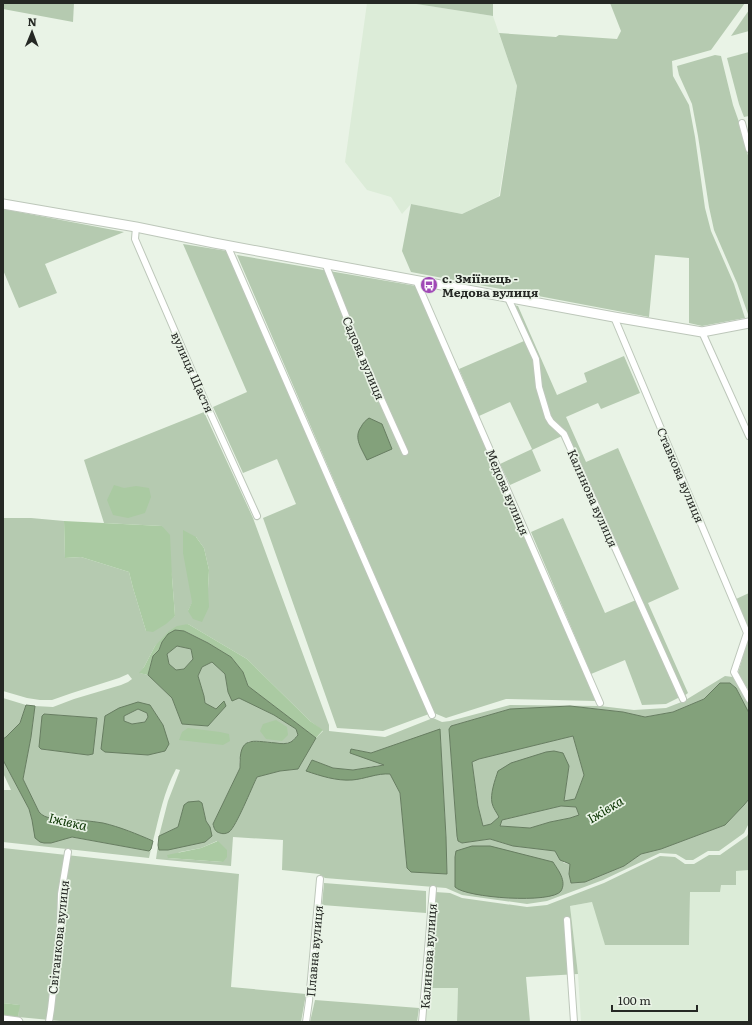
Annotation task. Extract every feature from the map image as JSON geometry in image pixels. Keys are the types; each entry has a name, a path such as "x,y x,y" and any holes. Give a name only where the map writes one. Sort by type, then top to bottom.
{"street":[{"path":"742,123 749,149"},
{"path":"3,204 136,227 508,298 702,332 749,323"},
{"name":"вулиця Щастя","path":"136,227 135,239 257,516"},
{"path":"227,245 432,715"},
{"name":"Садова вулиця","path":"325,263 361,354 404,452"},
{"name":"Медова вулиця","path":"416,280 600,703"},
{"name":"Калинова вулиця","path":"508,298 536,360 539,387 548,416 551,422 564,434 683,699"},
{"name":"Ставкова вулиця","path":"614,317 747,633 734,672 749,699"},
{"path":"702,332 749,436"},
{"name":"Світанкова вулиця","path":"49,1022 60,930 61,894 68,852"},
{"name":"Плавна вулиця","path":"306,1022 320,879"},
{"name":"Калинова вулиця","path":"422,1022 433,890"},
{"path":"567,920 574,1022"},
{"path":"3,1020 18,1022"}],"shaded area":[{"path":"3,3 74,3 73,22 3,9"},
{"path":"367,3 410,3 493,16 517,86 499,196 462,214 411,204 402,214 391,197 367,190 345,162"},
{"path":"410,3 493,3 493,16"},
{"path":"610,3 745,3 711,50 672,61 673,76 689,105 705,208 711,231 734,284 745,318 702,326 689,323 689,258 655,255 649,317 411,272 402,251 411,204 462,214 500,196 517,86 499,33 617,39 621,31"},
{"path":"749,10 749,31 731,36"},
{"path":"749,52 749,116 744,117 739,104 727,58"},
{"path":"715,55 721,56 733,105 749,159 749,317 737,283 714,230 692,104 679,75 677,66"},
{"path":"3,209 124,232 45,264 57,293 19,308 3,270"},
{"path":"183,244 227,251 429,714 383,731 337,728 263,518 296,504 277,459 243,473 213,407 247,392"},
{"path":"237,255 416,286 596,701 506,699 446,718 434,713"},
{"path":"513,305 518,306 557,395 587,382 584,373 624,356 640,393 601,409 598,403 566,417 586,462 618,448 679,589 648,603 688,693 684,696 566,433 552,421 541,387 538,359"},
{"path":"524,341 533,360 545,417 549,424 562,436 532,450 541,471 510,485 500,464 532,449 510,402 479,416 459,369"},
{"path":"204,412 253,518 329,725 329,731 385,737 433,718 442,722 450,721 510,705 600,706 634,710 666,708 684,701 725,676 733,677 749,705 749,713 736,688 730,683 720,683 704,699 673,712 644,717 623,712 570,706 510,709 451,726 449,729 458,841 462,843 490,839 513,846 555,851 564,863 570,864 569,874 571,883 585,882 624,866 641,854 661,849 725,825 749,799 749,823 744,833 719,851 708,851 693,860 686,860 676,854 660,853 603,880 547,901 527,904 462,895 446,888 325,878 319,874 282,870 283,840 233,837 231,866 156,859 158,845 159,849 210,827 206,821 202,803 184,805 178,827 159,836 168,801 180,770 176,769 165,795 153,841 109,825 89,821 51,818 42,815 39,812 23,779 35,706 53,707 121,685 132,679 128,674 52,700 27,698 3,691 3,518 31,518 64,521 65,558 81,557 129,572 146,631 175,616 172,577 162,526 104,523 84,460","holes":["196,537 204,548 209,570 208,588 188,611 192,603","188,624 247,659 310,721 323,731 316,738 298,769 280,771 257,777 234,825 223,834 216,830 213,824 240,768 239,761 244,746 249,741 282,744 291,742 298,735 296,729 274,715 228,692 225,674 212,662 202,667 198,677 205,704 216,709 226,706 208,726 182,724 172,698 148,675 140,673 155,646","150,705 163,725 101,749 119,708","44,714 97,718 93,754 88,755 41,749 42,716","440,730 447,874 407,868 400,793 390,774 306,770 312,760 333,768 353,770 385,764 352,749 371,753","217,841 223,862 168,858 180,852 201,848"]},
{"path":"114,485 124,488 136,486 149,488 151,497 145,513 128,518 113,515 107,500"},
{"path":"563,518 605,613 636,600 680,697 666,704 642,705 625,660 591,674 531,532"},
{"path":"64,521 162,526 170,535 175,616 153,632 146,631 129,572 81,557 65,558"},
{"path":"183,530 196,537 204,548 209,570 209,607 202,622 193,619 188,611 192,602 183,553"},
{"path":"749,593 749,631 736,599"},
{"path":"188,624 247,659 310,721 323,730 316,738 248,686 243,672 231,657 184,631 162,642 159,650 153,656 148,675 139,673 144,667 155,646 169,631 177,626"},
{"path":"749,635 749,691 738,673"},
{"path":"177,646 191,649 193,659 184,669 176,670 169,664 167,654"},
{"path":"3,698 26,705 20,723 3,739"},
{"path":"138,709 147,712 148,717 145,722 132,724 124,721 124,716"},
{"path":"276,720 287,727 288,735 282,741 266,739 260,731 263,724"},
{"path":"188,728 229,734 230,741 223,745 179,740 182,732"},
{"path":"573,736 584,775 575,799 564,802 569,766 498,771 493,791 492,804 499,817 491,824 483,826 478,806 472,762"},
{"path":"3,760 29,809 32,820 51,843 71,837 149,851 151,849 149,858 3,842 3,790 11,790 3,773"},
{"path":"561,806 576,807 579,815 530,828 500,826 502,820"},
{"path":"749,832 749,870 736,871 736,885 721,885 720,892 690,892 689,945 605,945 592,902 570,906 578,974 526,977 530,1022 457,1022 458,988 428,988 435,892 450,893 462,898 527,907 547,905 604,883 660,856 675,857 685,864 694,864 709,855 720,855 747,836"},
{"path":"218,841 227,850 227,857 223,862 168,858 167,855 201,848"},
{"path":"3,848 239,874 231,987 306,994 301,1022 71,1022 18,1017 19,1005 3,1003"},
{"path":"736,870 749,870 749,1022 581,1022 578,974 570,906 592,902 689,945 690,892 720,892 720,885"},
{"path":"324,883 426,891 426,913 322,905"},
{"path":"428,988 458,988 457,1022 425,1022"},
{"path":"315,1000 419,1008 417,1022 310,1022"},
{"path":"3,1003 20,1005 18,1017 3,1015"}],"water":[{"path":"369,418 382,424 392,449 367,460 359,444 358,435 363,424"},
{"path":"175,630 184,631 231,657 243,672 248,686 316,738 298,769 280,771 257,777 236,823 227,833 222,834 217,832 213,824 240,768 240,757 244,745 253,741 280,744 288,743 298,735 296,729 274,715 239,698 232,701 228,692 225,674 212,662 202,667 198,676 205,703 216,709 224,701 226,706 208,726 182,724 172,698 148,675 153,656 159,650 162,642 168,634","holes":["177,646 191,649 193,659 184,669 176,670 169,664 167,654"]},
{"name":"Іжівка","path":"720,683 730,683 736,688 749,713 749,799 725,825 661,849 641,854 624,866 585,882 571,883 569,874 570,864 560,860 555,851 513,846 490,839 462,843 458,841 449,729 451,726 510,709 570,706 623,712 645,717 673,712 704,699","holes":["573,736 584,775 575,799 564,801 569,766 563,753 554,751 546,752 511,763 498,771 493,787 492,803 499,817 491,824 483,826 478,806 472,762","561,806 576,807 579,815 530,828 500,826 502,820"]},
{"path":"138,702 150,705 163,725 169,744 165,751 148,755 105,752 101,749 105,716 119,708","holes":["138,709 147,713 148,717 145,722 132,724 124,721 124,716"]},
{"name":"Іжівка","path":"26,705 35,706 23,779 39,812 48,817 98,822 135,833 153,841 149,851 72,837 51,843 40,842 35,838 29,809 3,760 3,739 20,723"},
{"path":"44,714 97,718 93,754 88,755 41,749 39,747 42,716"},
{"path":"440,729 447,874 411,872 407,868 400,793 390,774 340,780 306,771 312,760 333,768 353,770 384,765 350,753 351,749 371,753"},
{"path":"199,801 202,803 206,821 210,827 212,836 205,842 168,850 159,850 159,836 178,827 184,805 188,802"},
{"path":"472,846 490,846 553,862 559,872 563,887 561,891 554,895 526,898 491,897 462,891 455,887 456,851"}],"place":[{"name":"с. Зміїнець - Медова вулиця","path":"429,285"}]}
